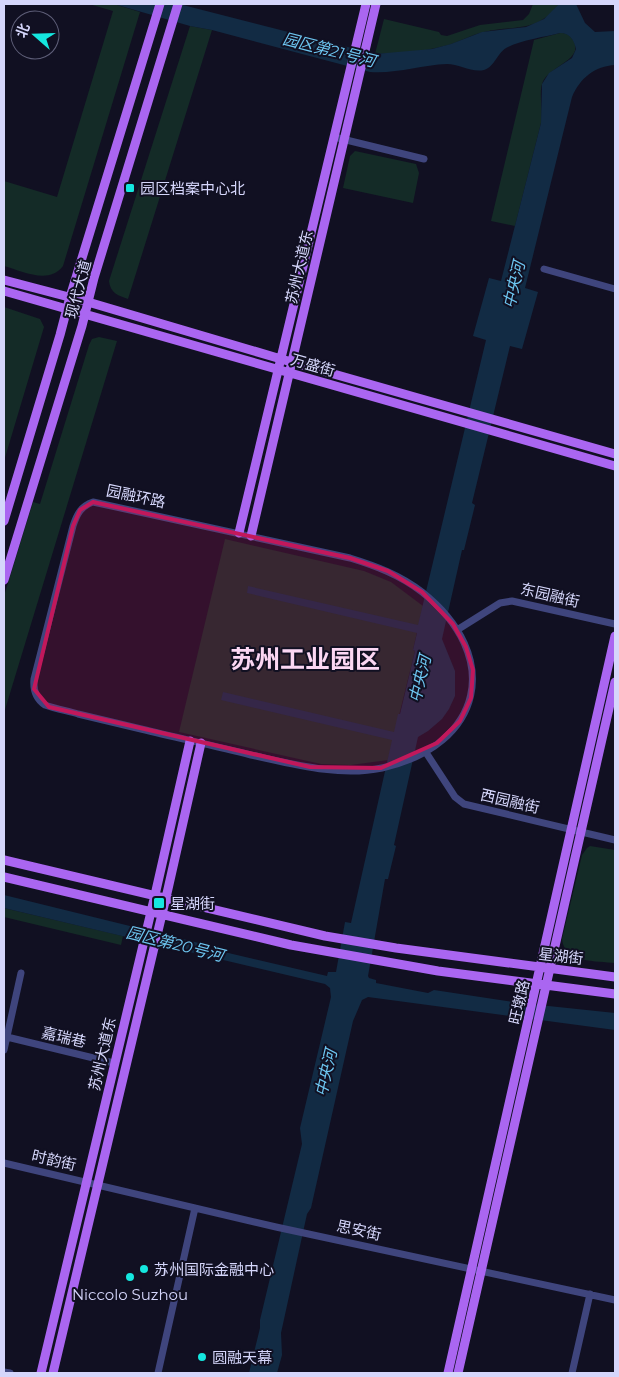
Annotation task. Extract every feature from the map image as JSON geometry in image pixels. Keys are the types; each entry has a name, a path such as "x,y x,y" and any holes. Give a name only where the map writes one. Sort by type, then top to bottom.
{"main road":[{"name":"现代大道","path":"4,521 70,297 160,4"},
{"name":"现代大道","path":"4,580 178,4"},
{"name":"苏州大道东","path":"251,536 288,372 286,360 338,138 350,69 366,4"},
{"name":"苏州大道东","path":"338,138 360,72 376,4"},
{"name":"万盛街","path":"4,280 88,302 615,454"},
{"name":"万盛街","path":"4,290 615,466"},
{"name":"苏州大道东","path":"239,533 278,370 286,360"},
{"name":"旺墩路","path":"546,968 572,830 615,636"},
{"name":"旺墩路","path":"448,1373 476,1269 538,1000 582,832 615,682"},
{"name":"苏州大道东","path":"41,1373 190,741"},
{"name":"苏州大道东","path":"53,1373 201,743"},
{"name":"星湖街","path":"4,860 338,938 381,946 615,977"},
{"name":"星湖街","path":"4,877 259,938 438,971 615,994"},
{"name":"旺墩路","path":"458,1373 476,1269"}],"street":[{"path":"338,138 424,159"},
{"path":"544,270 615,289"},
{"name":"园融环路","path":"93,502 100,502 251,536 368,563 402,578 422,592 455,627 466,647 472,666 474,683 471,698 463,717 456,726 445,737 416,755 381,768 342,770 310,767 190,741 43,704 37,696 34,679 73,526 84,506 93,502"},
{"name":"东园融街","path":"455,627 500,603 512,601 615,624"},
{"name":"西园融街","path":"425,751 454,797 464,804 615,840"},
{"path":"4,1050 22,973"},
{"name":"嘉瑞巷","path":"7,1037 114,1063"},
{"name":"时韵街","path":"4,1163 97,1184"},
{"name":"思安街","path":"97,1184 276,1227 615,1300"},
{"path":"158,1373 195,1208"},
{"path":"572,1373 590,1294"},
{"path":"4,1372 10,1373"}],"highlighted area":[{"path":"93,502 350,558 388,571 422,592 453,624 466,647 473,670 471,698 460,721 437,743 381,768 310,767 201,743 49,707 34,689 73,526 80,510"}],"green space":[{"path":"89,4 114,4 140,12 63,266 57,272 50,275 35,275 4,266 4,181 57,197 113,11"},
{"path":"533,4 559,4 551,13 534,24 484,32 449,45 427,50 375,54 384,19 439,32 441,35 447,36 480,25 523,20 529,14"},
{"path":"190,26 212,30 128,299 113,291 109,281"},
{"path":"560,33 567,34 573,40 574,53 551,72 542,84 541,123 515,226 491,221 534,40"},
{"path":"355,151 416,164 419,173 413,203 343,188 350,156"},
{"path":"4,307 40,319 44,327 4,461"},
{"path":"99,337 117,341 4,713 4,596 33,502 40,504 89,345 92,339"},
{"path":"225,539 364,571 391,582 423,606 413,650 415,651 388,760 351,765 321,764 179,732"},
{"path":"590,846 615,850 615,963 591,961 575,957 564,947 562,939 582,855"},
{"path":"4,908 123,936 121,945 4,917"}],"water":[{"path":"114,4 179,4 375,54 432,49 482,32 526,27 544,19 559,4 576,4 585,23 595,32 615,31 615,65 601,68 589,74 579,84 572,97 525,288 538,292 522,349 510,346 472,503 475,505 464,550 462,550 442,639 455,671 455,696 442,719 418,737 394,845 396,846 388,879 385,879 368,976 376,980 376,983 428,993 434,990 520,1003 615,1013 615,1030 368,997 362,1000 353,1021 311,1208 307,1214 281,1333 282,1355 277,1373 249,1373 302,1144 300,1128 331,997 330,988 325,984 4,908 4,895 203,944 203,947 327,976 328,972 336,972 345,922 351,923 392,740 221,700 223,692 394,732 415,651 413,650 417,633 247,593 248,586 418,625 486,340 473,336 489,278 501,281 541,123 542,84 549,73 572,58 576,49 571,38 566,34 560,33 508,47 501,52 491,66 484,70 479,71 447,64 389,72 370,72 212,30 190,26"}],"place":[{"name":"园区档案中心北","path":"130,188"},
{"name":"星湖街","path":"159,903"},
{"name":"苏州国际金融中心","path":"144,1269"},
{"name":"Niccolo Suzhou","path":"130,1277"},
{"name":"圆融天幕","path":"202,1357"}],"district":[{"name":"苏州工业园区","path":"305,659"}],"water label":[{"name":"园区第21号河","path":"329,50"},
{"name":"中央河","path":"514,285"},
{"name":"中央河","path":"420,679"},
{"name":"园区第20号河","path":"175,944"},
{"name":"中央河","path":"326,1073"}]}
